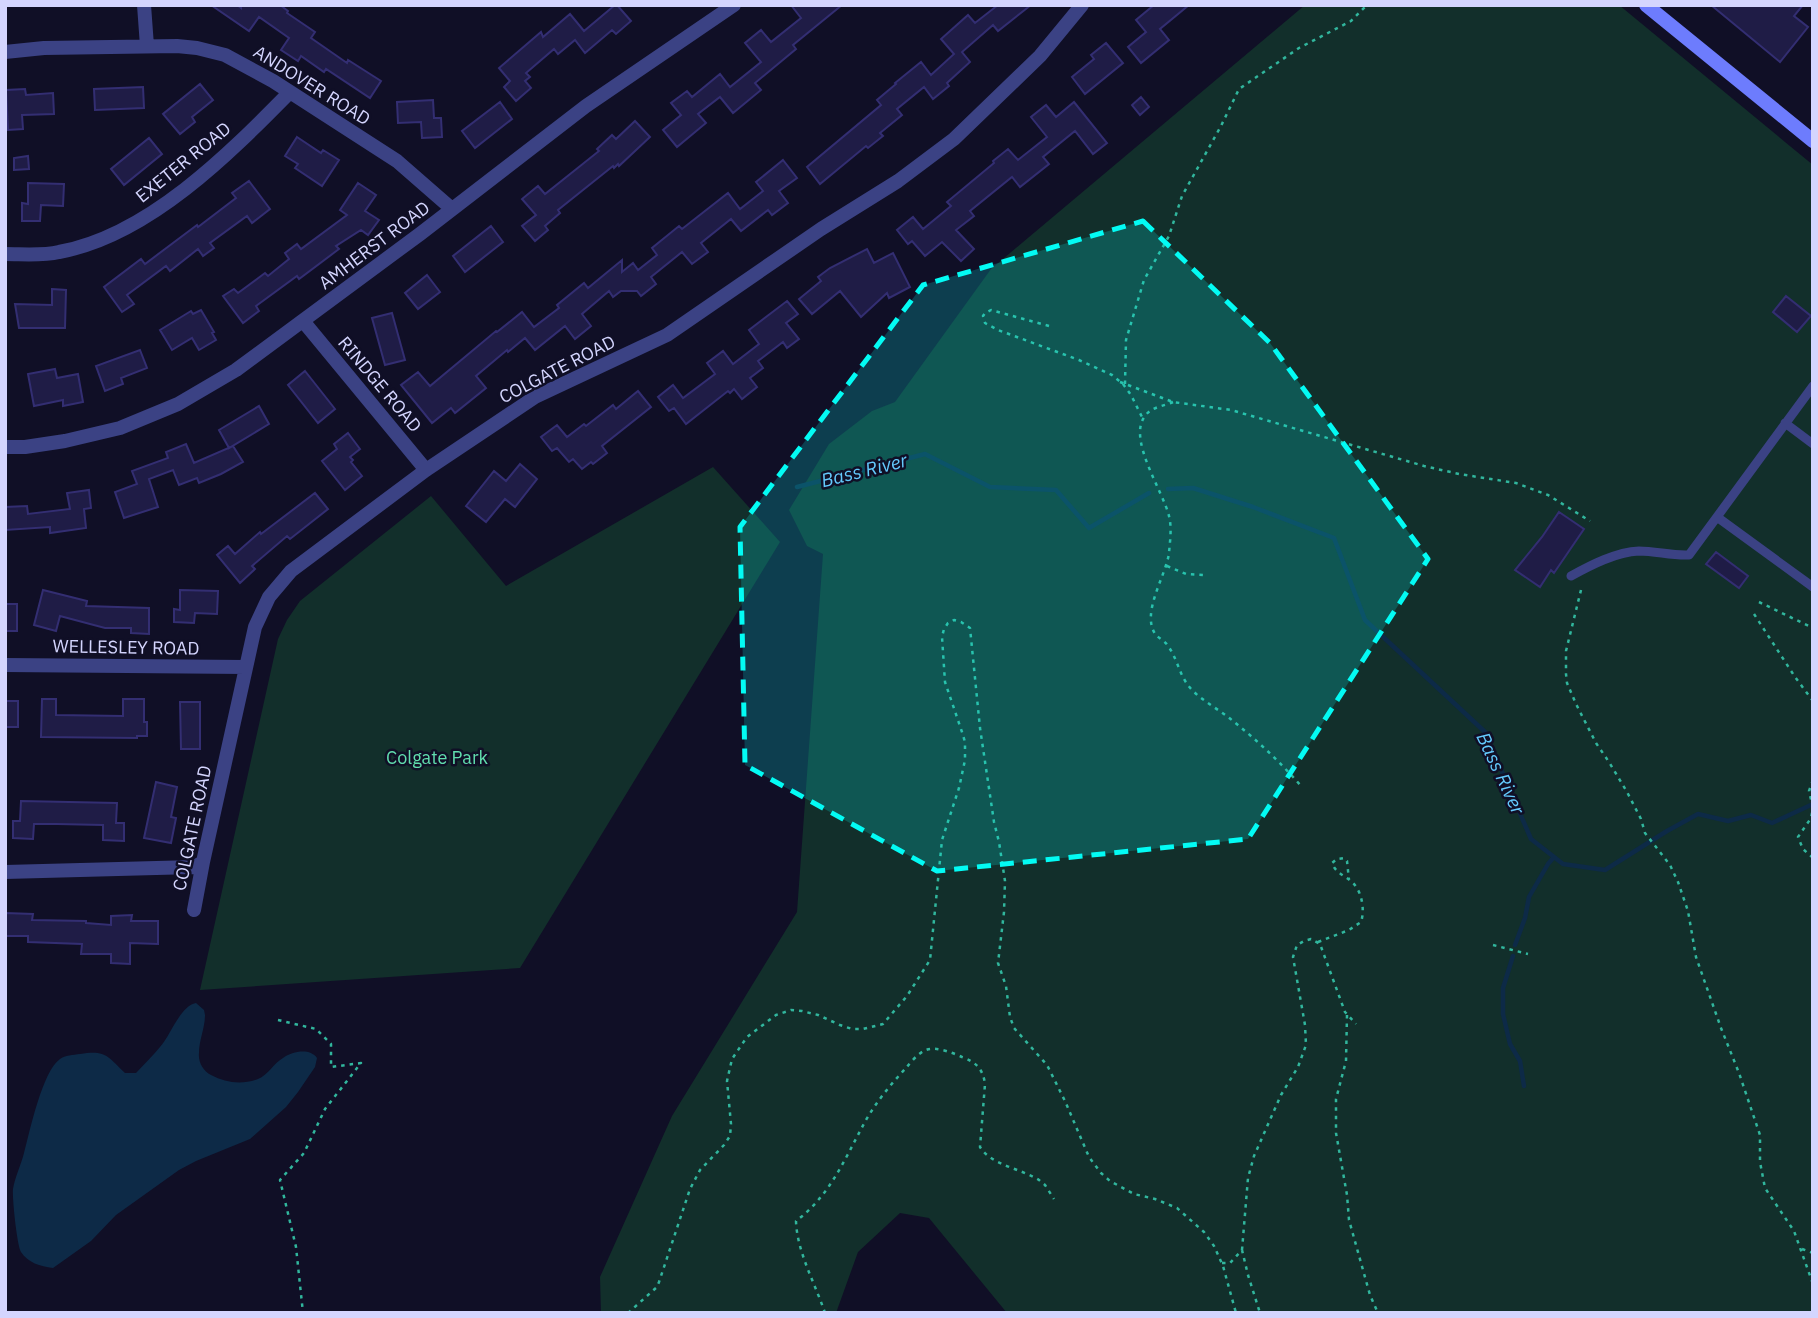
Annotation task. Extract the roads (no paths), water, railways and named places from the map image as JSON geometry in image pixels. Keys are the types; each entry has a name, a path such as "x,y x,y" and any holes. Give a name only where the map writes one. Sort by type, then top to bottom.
{"main road":[{"path":"1646,5 1813,141"}],"street":[{"path":"144,5 147,46"},
{"name":"AMHERST ROAD","path":"5,447 65,441 120,428 177,404 236,370 586,106 734,5"},
{"name":"COLGATE ROAD","path":"194,910 256,627 269,597 291,570 426,470 535,397 667,335 821,229 898,181 954,139 1040,56 1083,5"},
{"name":"ANDOVER ROAD","path":"5,52 44,48 147,46 197,48 225,55 273,81 397,161 452,209"},
{"name":"EXETER ROAD","path":"5,254 57,253 94,243 138,223 187,187 249,134 290,92"},
{"name":"RINDGE ROAD","path":"303,321 426,470"},
{"name":"WELLESLEY ROAD","path":"5,664 246,667"},
{"path":"5,872 194,867 203,862"}],"lane":[{"path":"1571,576 1591,565 1627,552 1689,555 1813,386"},
{"path":"1785,423 1813,444"},
{"path":"1717,517 1813,587"}],"water":[{"path":"196,1003 204,1010 205,1015 199,1060 203,1069 211,1075 234,1082 252,1081 262,1077 280,1060 296,1052 314,1055 317,1058 315,1067 286,1107 250,1139 179,1170 116,1215 91,1241 53,1268 31,1261 19,1248 13,1189 38,1103 54,1066 64,1057 95,1053 110,1058 125,1073 136,1073 164,1042 185,1009"}],"waterway":[{"name":"Bass River","path":"797,487 925,454 990,487 1056,490 1089,528 1149,493"},
{"name":"Bass River","path":"1168,489 1193,488 1253,507 1334,538 1365,620 1485,732 1531,839 1563,864 1605,870 1698,814 1728,821 1751,815 1772,823 1813,804"},
{"path":"1515,945 1529,897 1554,857"},
{"path":"1513,956 1503,988 1503,1014 1510,1044 1520,1061 1524,1086"}],"park label":[{"name":"Colgate Park","path":"437,757"}]}
